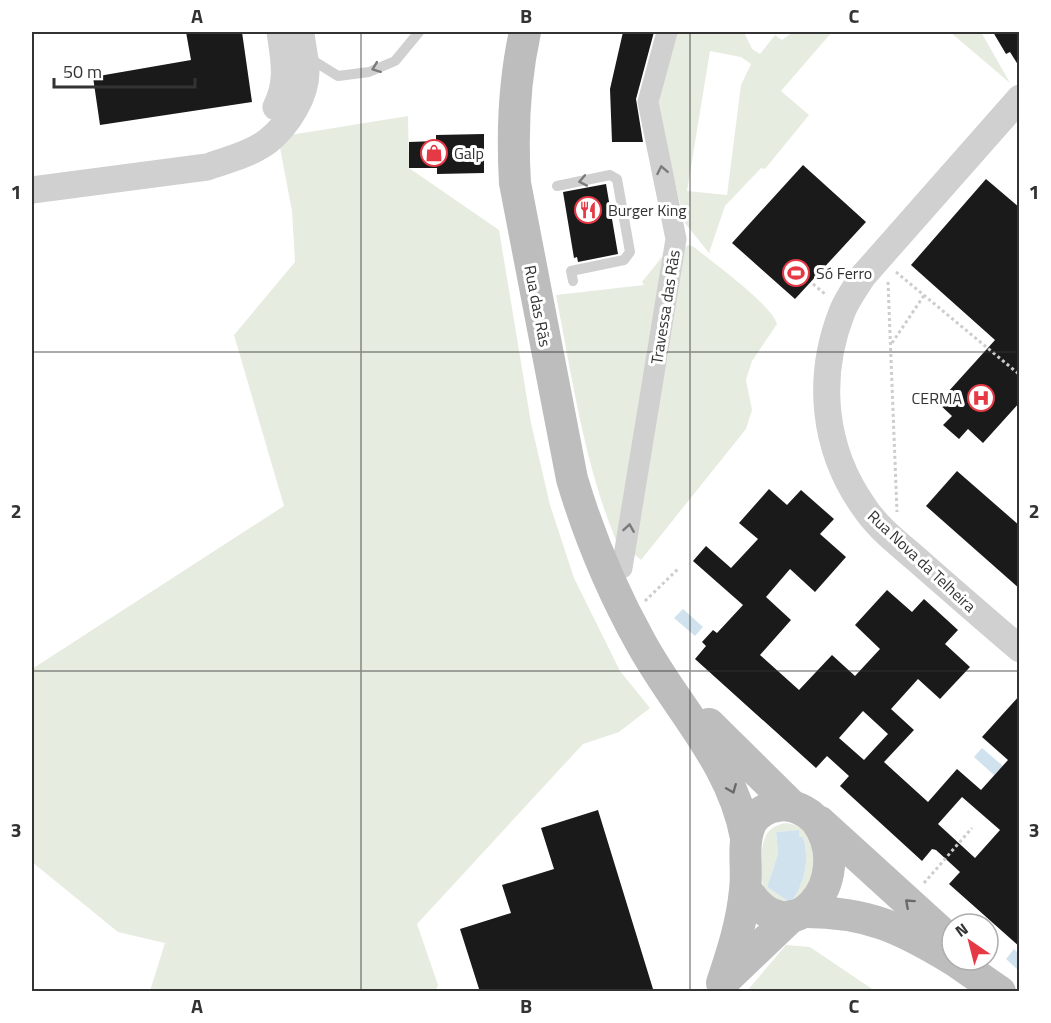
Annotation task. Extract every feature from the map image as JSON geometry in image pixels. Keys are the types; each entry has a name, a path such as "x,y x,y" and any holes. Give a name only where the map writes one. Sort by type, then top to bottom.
{"main road":[{"name":"Rua das Rãs","path":"525,32 516,84 513,147 515,183 572,479 583,516 606,574 641,645 669,685"},
{"path":"669,685 826,835 830,855 829,876 819,899 799,914 718,987"},
{"path":"669,685 718,759 741,813 746,838 746,889 738,934 718,987"},
{"path":"746,838 752,820 764,810 778,805 801,810 940,932"},
{"path":"746,889 765,913 781,917 840,912 886,923 940,952"},
{"path":"972,972 1000,992"},
{"path":"985,972 1006,992"}],"street":[{"path":"32,190 207,167 254,149 267,141 279,119 296,48 280,32"},
{"name":"Travessa das Rãs","path":"606,574 622,568 676,239 648,102 667,32"},
{"name":"Rua Nova da Telheira","path":"1020,98 887,256 863,276 843,309 831,343 825,399 828,429 837,457 847,481 865,509 887,534 1020,649"},
{"path":"32,177 206,152 237,142 279,119"}],"lane":[{"path":"296,48 338,76 369,72 395,61 419,32"},
{"path":"556,186 610,176 617,179 625,220 630,252 624,261 572,271 573,281"}],"path":[{"path":"887,256 925,293 1020,375"},
{"path":"887,256 897,523"},
{"path":"891,345 925,293"},
{"path":"642,604 678,569"},
{"path":"917,891 972,828"}],"shaded area":[{"path":"674,32 744,32 752,49 760,54 775,35 782,40 793,32 832,32 781,91 809,115 765,169 761,168 725,206 709,253 685,223 657,111","holes":["710,51 741,57 751,64 741,85 727,195 687,191"]},
{"path":"950,32 981,32 1010,83"},
{"path":"408,116 409,168 499,230 531,423 550,505 574,578 620,671 650,708 619,732 583,744 417,924 438,985 436,991 150,991 165,943 118,932 32,862 32,669 284,506 234,335 295,262 292,211 278,137"},
{"path":"688,245 694,247 753,295 777,324 752,361 746,380 752,410 746,429 641,560 634,554 682,249"},
{"path":"666,252 620,550 589,457 574,393 556,295 644,285 642,282"},
{"path":"787,823 800,828 810,837 816,848 818,861 816,875 810,888 802,899 789,906 770,898 762,880 763,844 768,832","holes":["799,830 799,837 803,837 806,863 803,879 791,903 767,887 778,854 776,832"]},
{"path":"786,945 810,947 875,991 747,991"}],"water":[{"path":"683,609 703,627 695,636 674,618"},
{"path":"982,748 1003,766 994,775 974,757"},
{"path":"799,830 799,837 803,837 805,846 806,863 800,887 791,903 767,887 778,854 776,832"},
{"path":"1014,949 1019,954 1019,971 1006,959"}],"building":[{"path":"186,32 242,32 252,102 100,125 93,77 191,60"},
{"path":"623,32 654,32 636,99 643,142 612,142 610,89"},
{"path":"993,32 1020,32 1020,68 1010,52 1006,54"},
{"path":"484,134 484,173 437,174 437,168 409,168 409,142 436,141 436,135"},
{"path":"803,165 866,222 795,299 732,243"},
{"path":"986,179 1020,208 1020,402 983,443 968,429 959,439 943,425 952,416 938,403 995,340 911,265"},
{"name":"Burger King","path":"606,184 618,254 578,262 577,257 574,258 563,192"},
{"path":"957,471 1020,526 1020,589 926,506"},
{"path":"769,489 787,505 801,490 834,519 820,534 846,557 815,592 790,569 766,597 791,620 760,655 799,690 832,655 855,676 880,649 855,625 887,590 912,612 924,599 958,630 945,644 970,667 940,699 918,679 891,709 914,730 884,762 928,802 957,769 981,790 1008,760 982,737 1020,695 1020,947 1000,929 1000,912 981,912 949,884 960,872 936,850 932,849 922,861 840,786 849,776 827,756 816,768 695,659 706,646 702,642 713,630 717,633 743,605 693,561 706,546 731,568 758,539 739,523","holes":["863,711 888,734 864,760 839,738","962,797 1000,830 975,858 938,824"]},
{"path":"598,810 653,989 644,992 480,992 460,929 511,913 502,885 554,869 541,828"}],"place":[{"name":"Galp","path":"434,153"},
{"name":"Burger King","path":"588,210"},
{"name":"Só Ferro","path":"796,273"},
{"name":"CERMA","path":"981,398"}]}
